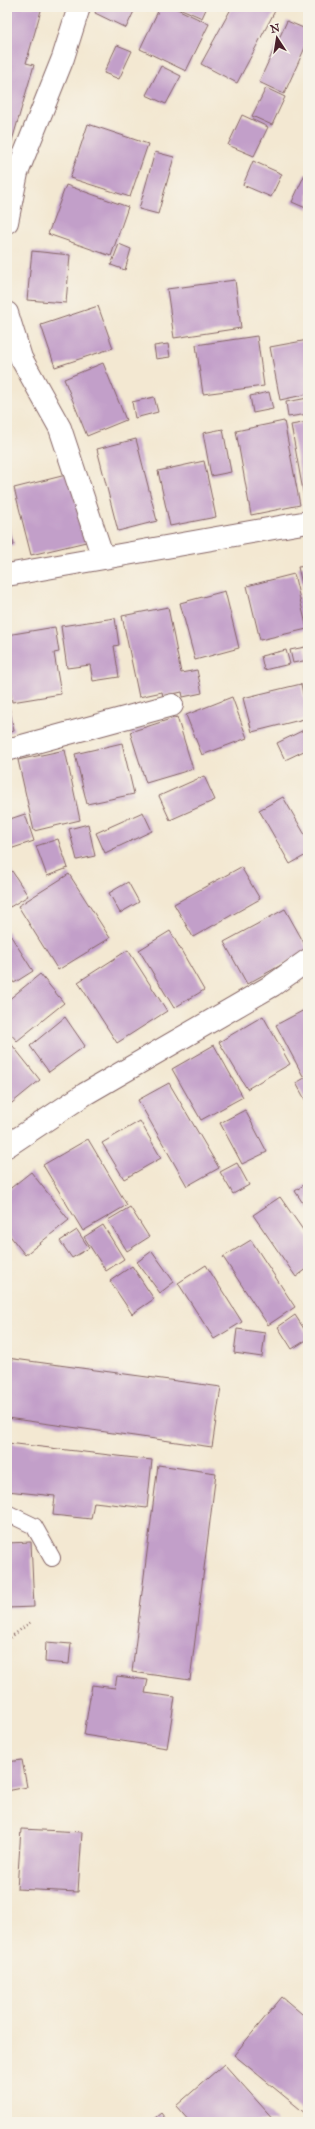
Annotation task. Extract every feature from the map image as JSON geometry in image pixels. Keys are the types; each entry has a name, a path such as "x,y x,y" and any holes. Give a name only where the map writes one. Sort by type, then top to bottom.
{"street":[{"path":"7,222 17,173 63,58 80,7"},
{"path":"7,313 22,358 60,428 102,558"},
{"path":"7,576 308,522"},
{"path":"7,750 172,705"},
{"path":"7,1146 85,1094 273,985 308,960"}],"lane":[{"path":"7,1514 34,1526 52,1558"}],"path":[{"path":"7,1640 32,1621"}],"building":[{"path":"7,7 42,7 26,63 34,65 7,158"},
{"path":"97,7 136,7 126,28 95,13"},
{"path":"160,7 173,7 209,24 186,71 140,49"},
{"path":"177,7 207,7 202,18"},
{"path":"232,7 272,7 276,9 237,83 201,64"},
{"path":"295,7 308,7 308,13"},
{"path":"287,21 308,30 308,41 284,94 259,82"},
{"path":"117,45 132,51 119,79 104,73"},
{"path":"161,66 181,76 166,104 146,95"},
{"path":"266,88 285,97 272,125 252,116"},
{"path":"242,115 268,127 254,156 228,145"},
{"path":"88,124 148,144 130,197 70,178"},
{"path":"155,152 174,157 158,214 139,209"},
{"path":"253,161 282,174 271,197 243,185"},
{"path":"305,174 308,176 308,209 292,202"},
{"path":"66,185 128,207 111,256 48,234"},
{"path":"119,244 131,249 125,270 111,265"},
{"path":"32,251 70,255 66,303 27,300"},
{"path":"235,280 241,328 174,338 167,289"},
{"path":"98,306 113,348 55,367 41,325"},
{"path":"257,336 264,386 203,394 196,345"},
{"path":"308,340 308,394 280,400 270,347"},
{"path":"168,344 170,357 156,359 154,346"},
{"path":"103,363 126,420 87,436 64,379"},
{"path":"269,392 273,409 253,413 250,396"},
{"path":"154,397 158,412 135,418 132,402"},
{"path":"308,398 308,414 288,417 286,402"},
{"path":"284,421 300,505 251,515 236,431"},
{"path":"308,422 308,502 305,502 291,425"},
{"path":"223,429 231,472 211,476 203,433"},
{"path":"136,439 157,521 118,531 97,449"},
{"path":"204,461 216,517 170,526 158,471"},
{"path":"70,474 86,542 31,555 14,488"},
{"path":"7,519 14,545 7,547"},
{"path":"308,557 307,605 298,567 306,566 304,558"},
{"path":"294,574 307,629 260,640 247,586"},
{"path":"225,591 239,648 195,660 180,603"},
{"path":"168,607 181,673 197,670 202,693 183,697 182,692 163,696 162,692 139,697 122,616"},
{"path":"115,618 119,645 114,646 119,677 93,681 90,665 67,668 61,626"},
{"path":"55,627 59,652 54,653 61,694 12,702 7,671 7,635"},
{"path":"305,647 308,660 293,663 290,650"},
{"path":"286,650 290,664 264,670 261,656"},
{"path":"301,684 308,718 252,732 243,698"},
{"path":"7,696 14,731 7,733"},
{"path":"232,697 247,738 202,755 186,715"},
{"path":"177,717 193,769 146,783 130,732"},
{"path":"308,728 308,749 285,760 277,743"},
{"path":"122,743 134,794 87,804 75,754"},
{"path":"65,750 80,820 34,831 18,760"},
{"path":"204,776 215,800 170,820 159,796"},
{"path":"283,797 308,840 308,854 290,864 259,810"},
{"path":"143,812 152,831 105,853 96,833"},
{"path":"25,814 34,841 7,850 7,820"},
{"path":"88,824 95,856 77,860 69,829"},
{"path":"58,839 68,868 47,876 36,846"},
{"path":"241,867 260,899 193,937 174,904"},
{"path":"12,871 28,896 10,907 7,902 7,874"},
{"path":"69,874 110,938 58,970 18,906"},
{"path":"128,882 139,902 120,913 109,893"},
{"path":"285,909 308,950 247,984 224,942"},
{"path":"7,930 33,971 14,983 7,973"},
{"path":"170,931 204,990 174,1008 139,950"},
{"path":"128,950 167,1011 117,1043 78,982"},
{"path":"40,974 64,1003 17,1041 7,1030 7,1001"},
{"path":"308,1008 308,1073 303,1076 276,1025"},
{"path":"263,1016 290,1064 247,1089 219,1042"},
{"path":"65,1017 85,1046 49,1072 30,1046"},
{"path":"9,1041 40,1080 7,1107 7,1042"},
{"path":"214,1045 243,1097 201,1120 172,1069"},
{"path":"308,1076 308,1105 296,1083"},
{"path":"169,1083 219,1168 187,1186 138,1100"},
{"path":"245,1110 267,1152 242,1164 220,1123"},
{"path":"140,1121 161,1158 124,1179 102,1143"},
{"path":"88,1139 127,1205 83,1231 43,1165"},
{"path":"237,1163 249,1185 233,1194 220,1172"},
{"path":"31,1172 69,1220 25,1255 7,1232 7,1191"},
{"path":"308,1182 308,1211 295,1191"},
{"path":"280,1197 308,1237 308,1268 296,1277 253,1215"},
{"path":"130,1207 149,1237 127,1251 108,1220"},
{"path":"103,1225 124,1259 106,1271 84,1237"},
{"path":"77,1230 89,1248 72,1258 60,1241"},
{"path":"251,1240 295,1307 268,1325 223,1257"},
{"path":"152,1251 174,1282 160,1293 137,1262"},
{"path":"206,1265 242,1322 214,1339 178,1283"},
{"path":"132,1266 154,1299 132,1314 110,1281"},
{"path":"295,1315 308,1335 308,1339 292,1349 278,1327"},
{"path":"237,1329 265,1333 262,1357 234,1353"},
{"path":"7,1358 221,1387 212,1447 7,1418"},
{"path":"8,1443 152,1460 147,1508 94,1502 91,1519 53,1515 55,1496 7,1491"},
{"path":"158,1465 216,1473 190,1680 132,1672"},
{"path":"31,1542 34,1607 7,1608 7,1543"},
{"path":"46,1642 71,1644 69,1664 45,1662"},
{"path":"117,1676 148,1680 145,1693 175,1697 167,1748 84,1735 92,1685 115,1688"},
{"path":"22,1760 27,1787 7,1791 7,1762"},
{"path":"21,1829 82,1832 78,1892 17,1889"},
{"path":"282,1997 308,2019 308,2112 306,2114 234,2055"},
{"path":"224,2064 276,2122 190,2122 176,2106"},
{"path":"161,2113 168,2122 150,2122"}]}
